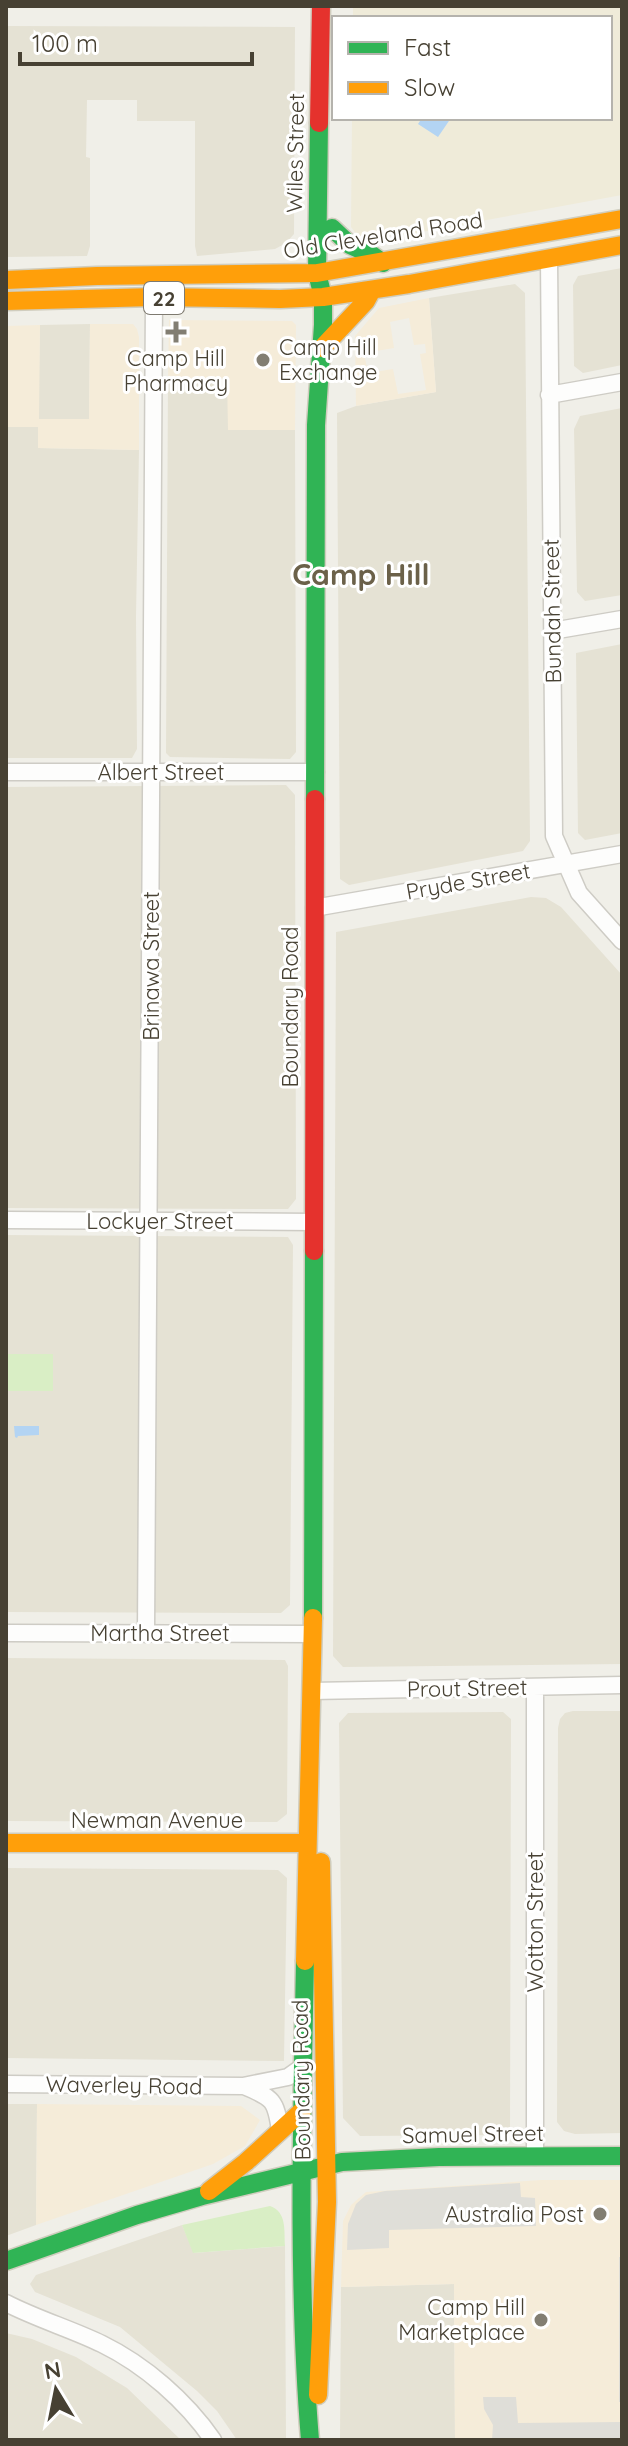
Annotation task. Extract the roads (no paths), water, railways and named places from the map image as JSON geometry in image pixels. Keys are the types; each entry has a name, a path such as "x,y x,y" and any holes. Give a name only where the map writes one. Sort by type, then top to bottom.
{"main road":[{"name":"Wiles Street","path":"321,6 323,297"},
{"name":"Wiles Street","path":"324,272 332,228 332,120"},
{"name":"Old Cleveland Road","path":"6,280 324,272 622,219"},
{"path":"332,228 354,248 383,263"},
{"name":"22","path":"6,301 323,297 622,245"},
{"path":"322,348 366,301 372,290"},
{"name":"Boundary Road","path":"311,2440 305,2378 301,2172 313,1634 316,425 323,297"},
{"name":"Boundary Road","path":"311,1718 321,1838 326,2166 325,2274 319,2384 311,2440"},
{"name":"Newman Avenue","path":"6,1843 307,1843"},
{"path":"202,2196 246,2162 302,2111"},
{"name":"Samuel Street","path":"6,2261 137,2215 202,2196 353,2161 439,2157 622,2156"}],"street":[{"name":"Bundah Street","path":"549,259 554,836 579,893 622,941"},
{"name":"Brinawa Street","path":"146,1634 154,297"},
{"path":"549,395 622,382"},
{"path":"552,631 622,619"},
{"name":"Albert Street","path":"6,772 316,772"},
{"name":"Pryde Street","path":"314,908 622,854"},
{"name":"Lockyer Street","path":"6,1220 314,1222"},
{"name":"Martha Street","path":"6,1633 313,1634"},
{"name":"Prout Street","path":"312,1691 622,1685"},
{"name":"Wotton Street","path":"535,1687 535,2157"},
{"name":"Waverley Road","path":"6,2084 243,2086 288,2077 302,2067"},
{"name":"Waverley Road","path":"243,2086 268,2096 277,2106 280,2131"},
{"path":"6,2303 126,2357 160,2383 213,2440"}],"water":[{"path":"421,120 450,120 438,137 418,124"},
{"path":"14,1426 39,1426 39,1435 17,1438"}],"place":[{"name":"Camp Hill Pharmacy","path":"176,332"},
{"name":"Camp Hill Exchange","path":"263,360"},
{"name":"Australia Post","path":"600,2214"},
{"name":"Camp Hill Marketplace","path":"541,2320"}],"district":[{"name":"Camp Hill","path":"361,574"}]}
